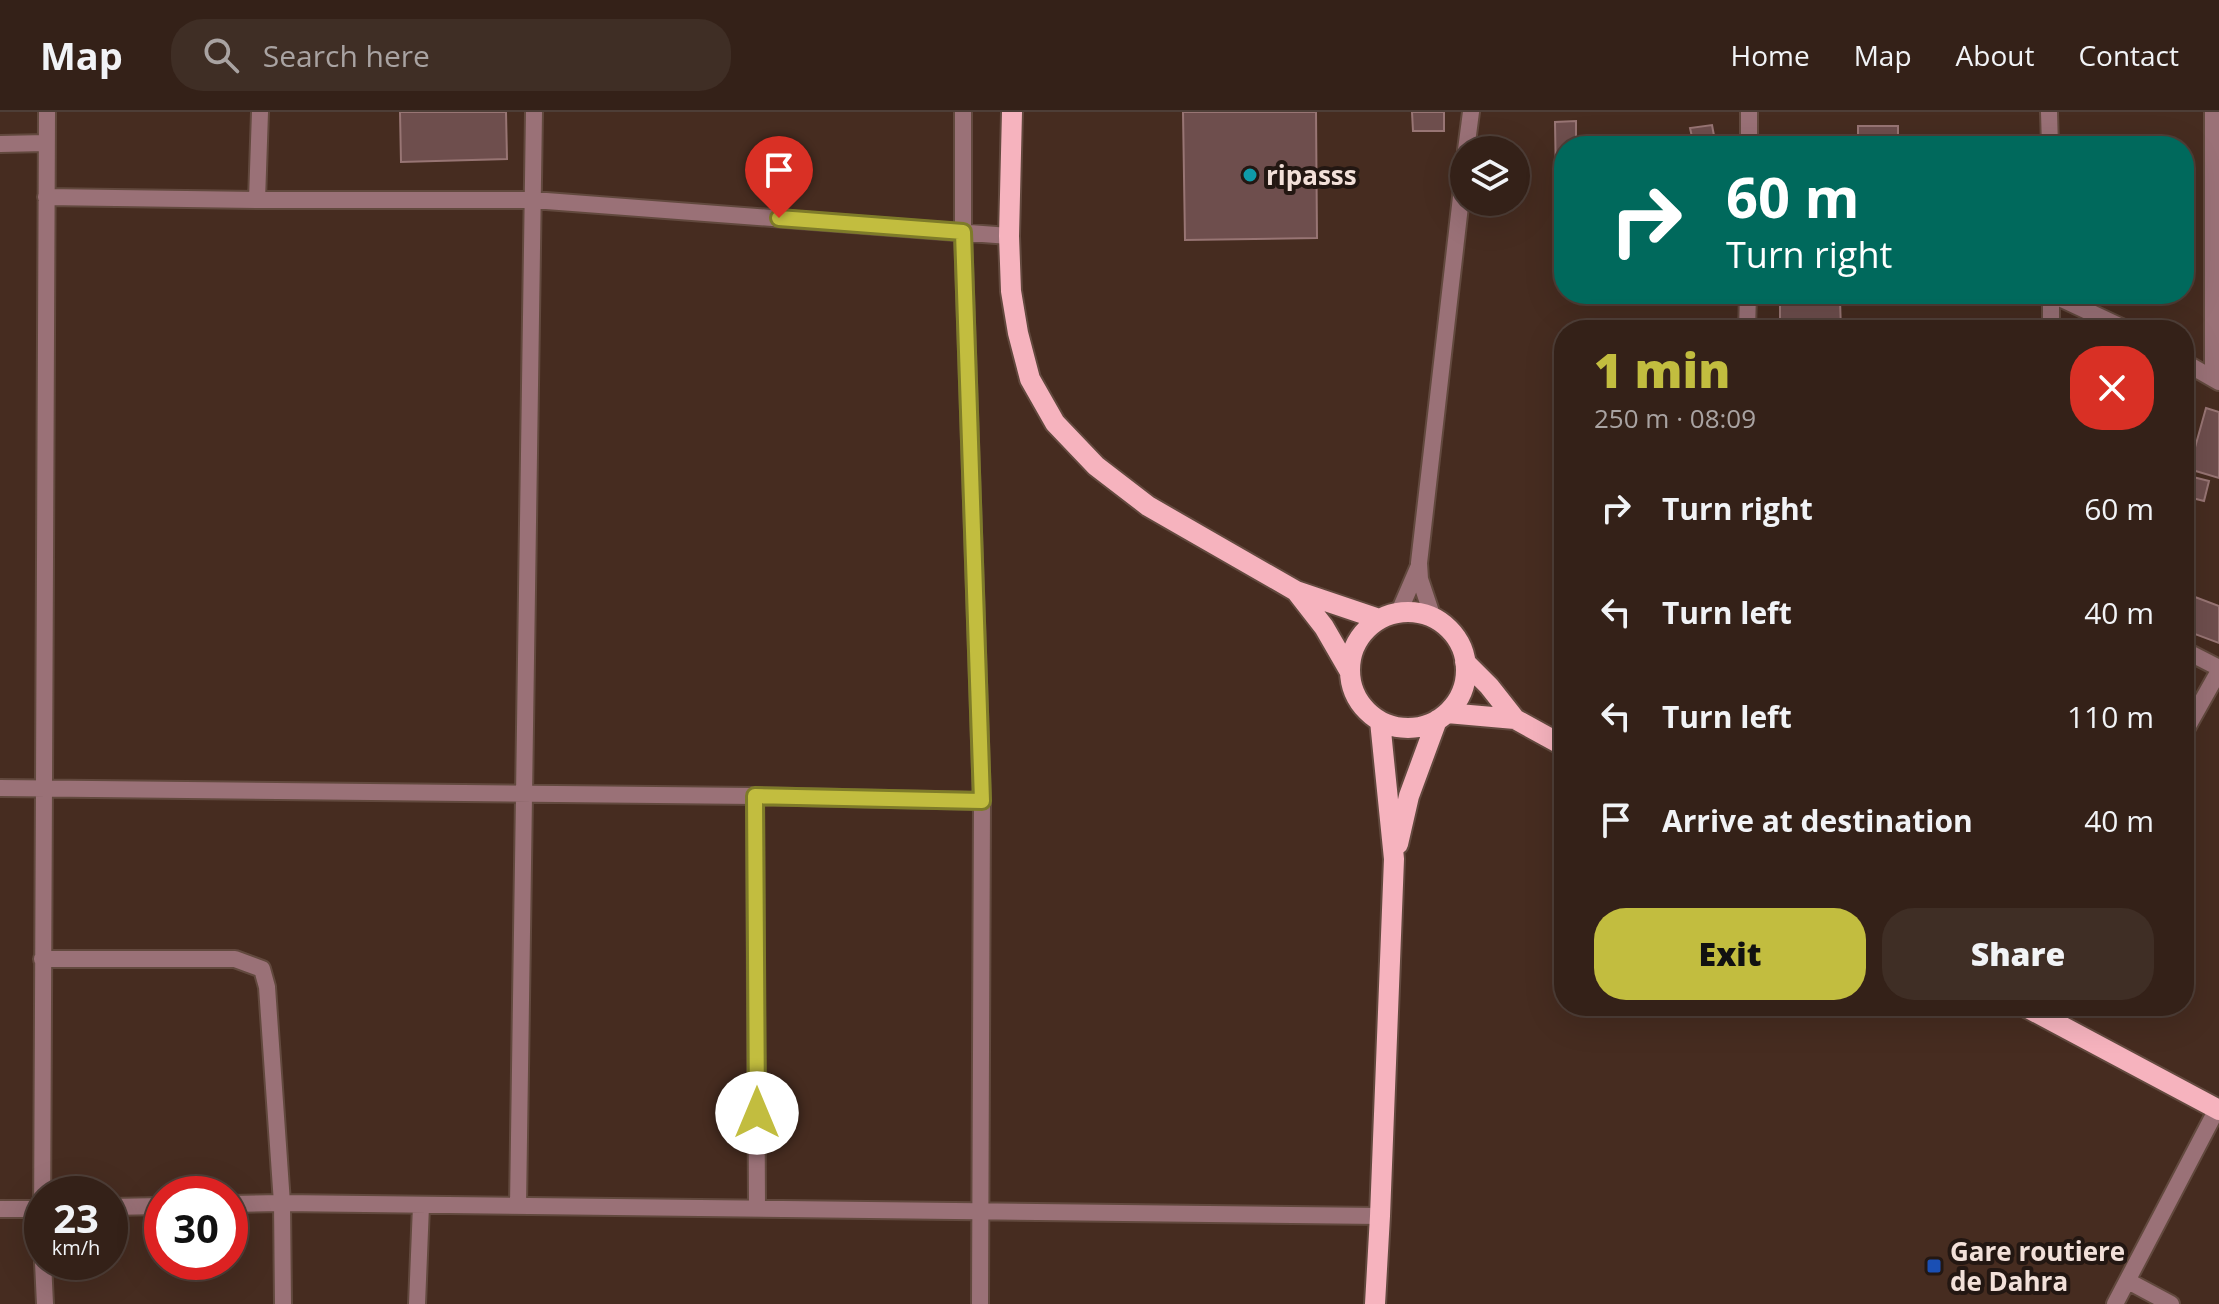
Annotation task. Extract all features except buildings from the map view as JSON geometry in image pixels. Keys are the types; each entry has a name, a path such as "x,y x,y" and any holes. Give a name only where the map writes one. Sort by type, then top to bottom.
{"main road":[{"path":"1012,112 1011,291 1030,379 1055,423 1096,466 1148,506 1296,591 1379,619"},
{"path":"1296,591 1324,627 1350,672"},
{"path":"1394,859 1409,796 1442,716 1460,696 1465,680 1465,662 1453,633 1440,621 1425,614 1399,612 1379,619 1367,630 1357,642 1350,672 1360,702 1380,721 1403,728 1421,727 1442,716 1515,719"},
{"path":"1465,662 1515,719 1554,740"},
{"path":"1375,1304 1394,859 1380,721"},
{"path":"2046,1016 2218,1110"}],"street":[{"path":"42,1176 47,112"},
{"path":"257,200 260,112"},
{"path":"518,1206 534,112"},
{"path":"963,112 963,232 982,801 980,1304"},
{"path":"1468,136 1471,112"},
{"path":"1749,112 1749,136"},
{"path":"2049,112 2050,136"},
{"path":"2194,368 2216,380 2213,112"},
{"path":"0,144 46,143"},
{"path":"46,197 533,200 1009,236"},
{"path":"1399,612 1419,563 1459,216"},
{"path":"2072,304 2107,320"},
{"path":"1419,563 1420,579 1433,618"},
{"path":"2194,656 2219,670 2194,715"},
{"path":"0,788 982,801"},
{"path":"755,796 757,1208"},
{"path":"42,959 235,959 262,969 267,987 282,1203 283,1304"},
{"path":"2115,1304 2218,1110"},
{"path":"248,1204 1380,1216"},
{"path":"417,1304 421,1206"},
{"path":"0,1209 24,1209"},
{"path":"44,1280 45,1304"},
{"path":"2128,1281 2171,1304"}],"place":[{"name":"ripasss","path":"1250,175"},
{"name":"Gare routiere de Dahra","path":"1934,1266"}],"route":[{"path":"757,1113 755,796 982,801 963,232 779,218"}]}
